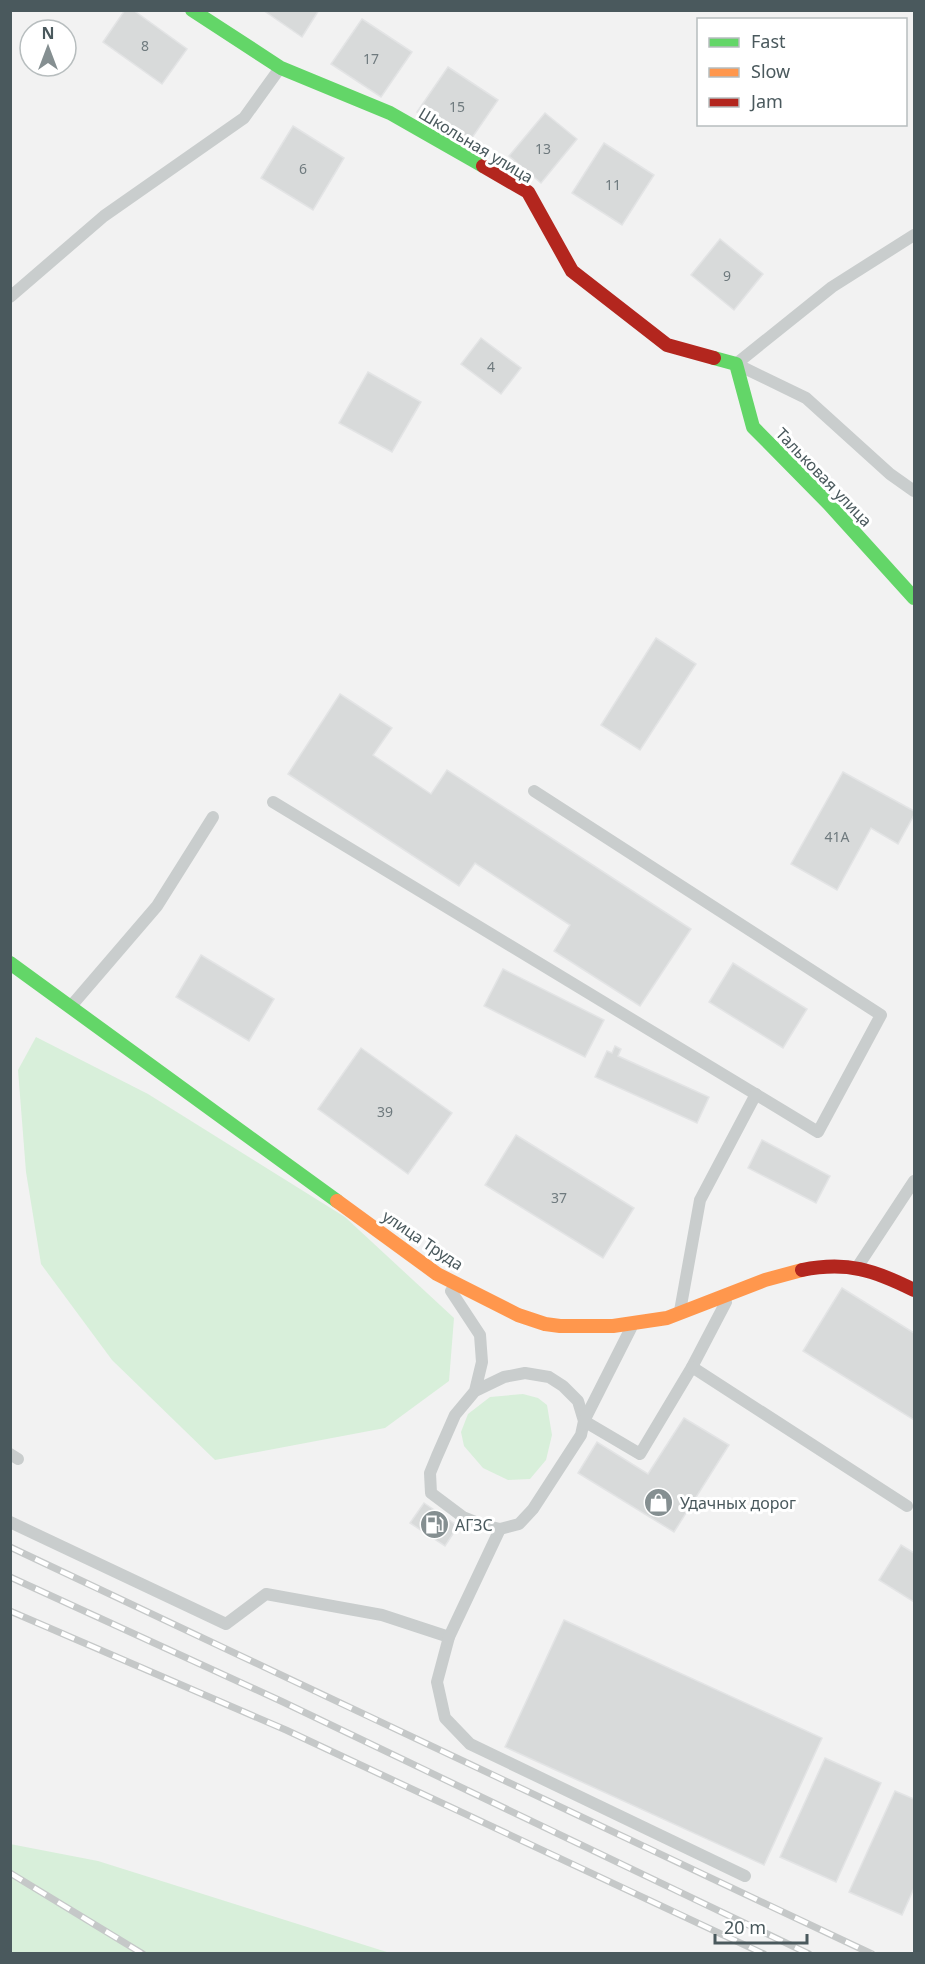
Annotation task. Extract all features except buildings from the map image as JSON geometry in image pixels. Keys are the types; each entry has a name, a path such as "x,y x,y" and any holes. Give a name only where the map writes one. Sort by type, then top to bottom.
{"main road":[{"name":"Школьная улица","path":"192,10 280,68 390,113 528,192 572,271 667,345 736,364"},
{"name":"Тальковая улица","path":"736,364 753,427 828,503 915,598"},
{"name":"улица Труда","path":"10,963 437,1274 512,1312 545,1324 632,1326 679,1315 772,1277 808,1268 858,1267 915,1290"}],"lane":[{"path":"10,297 104,216 244,118 280,68"},
{"path":"915,235 832,287 736,364 806,398 890,474 915,491"},
{"path":"273,802 818,1132 881,1015 534,791"},
{"path":"71,1006 157,906 213,817"},
{"path":"679,1315 700,1200 756,1094"},
{"path":"858,1267 915,1180"},
{"path":"437,1274 480,1335 482,1362 475,1391"},
{"path":"632,1326 584,1421 581,1435 532,1509 519,1524 500,1529 463,1517 431,1493 430,1473 455,1415 475,1391 504,1377 525,1373 549,1377 563,1386 578,1401 584,1421 640,1454 692,1367 731,1293"},
{"path":"692,1367 907,1506"},
{"path":"10,1522 225,1624 266,1594 382,1615 449,1636"},
{"path":"500,1529 449,1636 437,1682 445,1718 470,1744 745,1876"}],"green space":[{"path":"36,1037 148,1094 345,1217 454,1318 449,1381 385,1428 215,1460 112,1360 41,1264 26,1172 18,1070"},
{"path":"523,1394 538,1398 547,1405 552,1435 546,1460 530,1479 508,1480 483,1468 464,1446 461,1432 468,1414 490,1397"},
{"path":"10,1844 98,1861 390,1953 11,1953"}],"railway":[{"path":"10,1547 872,1954"},
{"path":"10,1577 283,1702 809,1954"},
{"path":"10,1611 286,1730 764,1954"},
{"path":"10,1873 143,1954"}],"traffic: fast":[{"path":"192,10 281,68 390,113 483,166"},
{"path":"714,358 736,364 753,427 828,503 914,598"},
{"path":"10,963 337,1201"}],"traffic: slow":[{"path":"337,1201 437,1274 518,1315 545,1324 613,1326 667,1318 765,1280 802,1270"}],"traffic: jam":[{"path":"483,166 528,192 572,271 667,345 714,358"},
{"path":"802,1270 818,1267 860,1269 886,1277 914,1290"}],"place":[{"name":"Удачных дорог","path":"659,1503"},
{"name":"АГЗС","path":"434,1525"}]}
